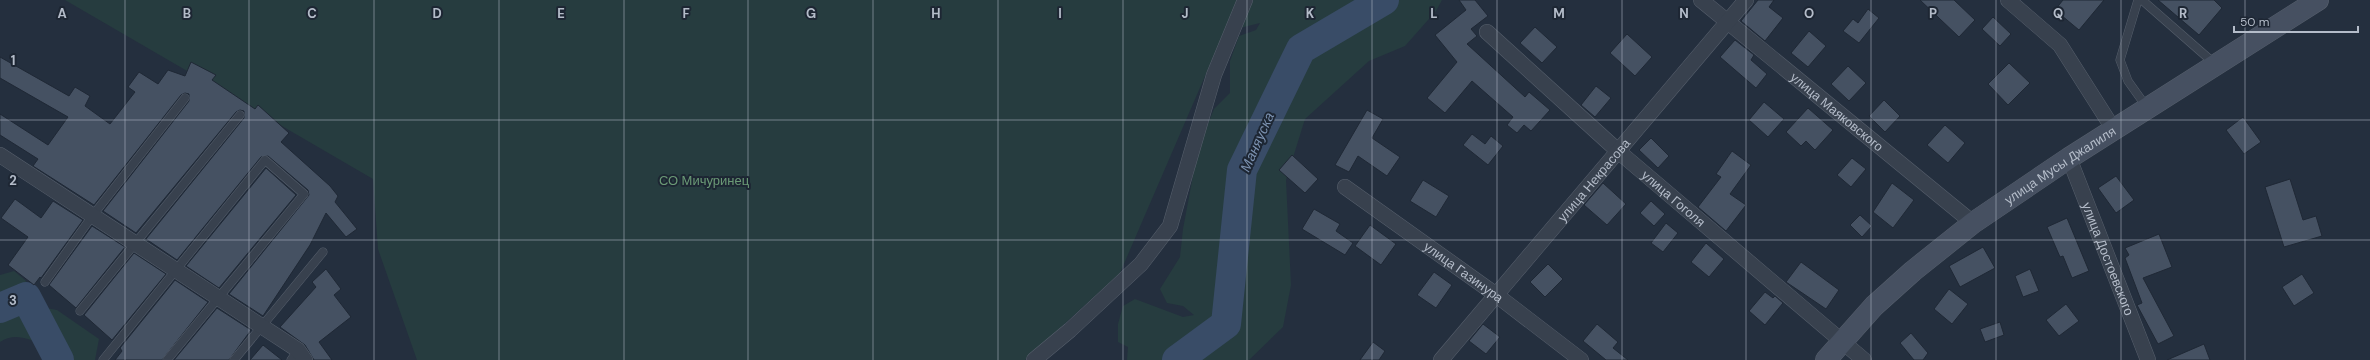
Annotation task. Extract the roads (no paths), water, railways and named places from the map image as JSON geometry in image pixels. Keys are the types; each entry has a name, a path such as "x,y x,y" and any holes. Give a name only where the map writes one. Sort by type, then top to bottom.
{"main road":[{"name":"улица Мусы Джалиля","path":"1826,360 1874,306 1973,222 2069,158 2318,0"}],"street":[{"path":"1034,360 1070,330 1142,264 1170,226 1214,75 1245,0"},
{"name":"улица Маяковского","path":"1702,0 1973,222"},
{"name":"улица Некрасова","path":"1441,360 1495,294 1618,152 1746,0"},
{"path":"2008,0 2060,45 2114,130"},
{"name":"улица Гоголя","path":"1487,32 1618,152 1864,360"},
{"path":"0,155 262,326 298,357"},
{"name":"улица Достоевского","path":"2069,158 2148,360"},
{"name":"улица Газинура","path":"1345,187 1495,294 1580,360"}],"lane":[{"path":"2138,0 2120,60 2128,81 2148,109"},
{"path":"2142,0 2216,65"},
{"path":"45,282 92,215 185,98"},
{"path":"80,311 240,115"},
{"path":"104,360 266,160 304,194 167,360"},
{"path":"234,360 323,252"}],"waterway":[{"name":"Маняуска","path":"1177,360 1226,324 1242,170 1301,49 1384,0"},
{"name":"Маняуска","path":"0,308 26,297 59,360"}],"park label":[{"name":"СО Мичуринец","path":"704,180"}]}
